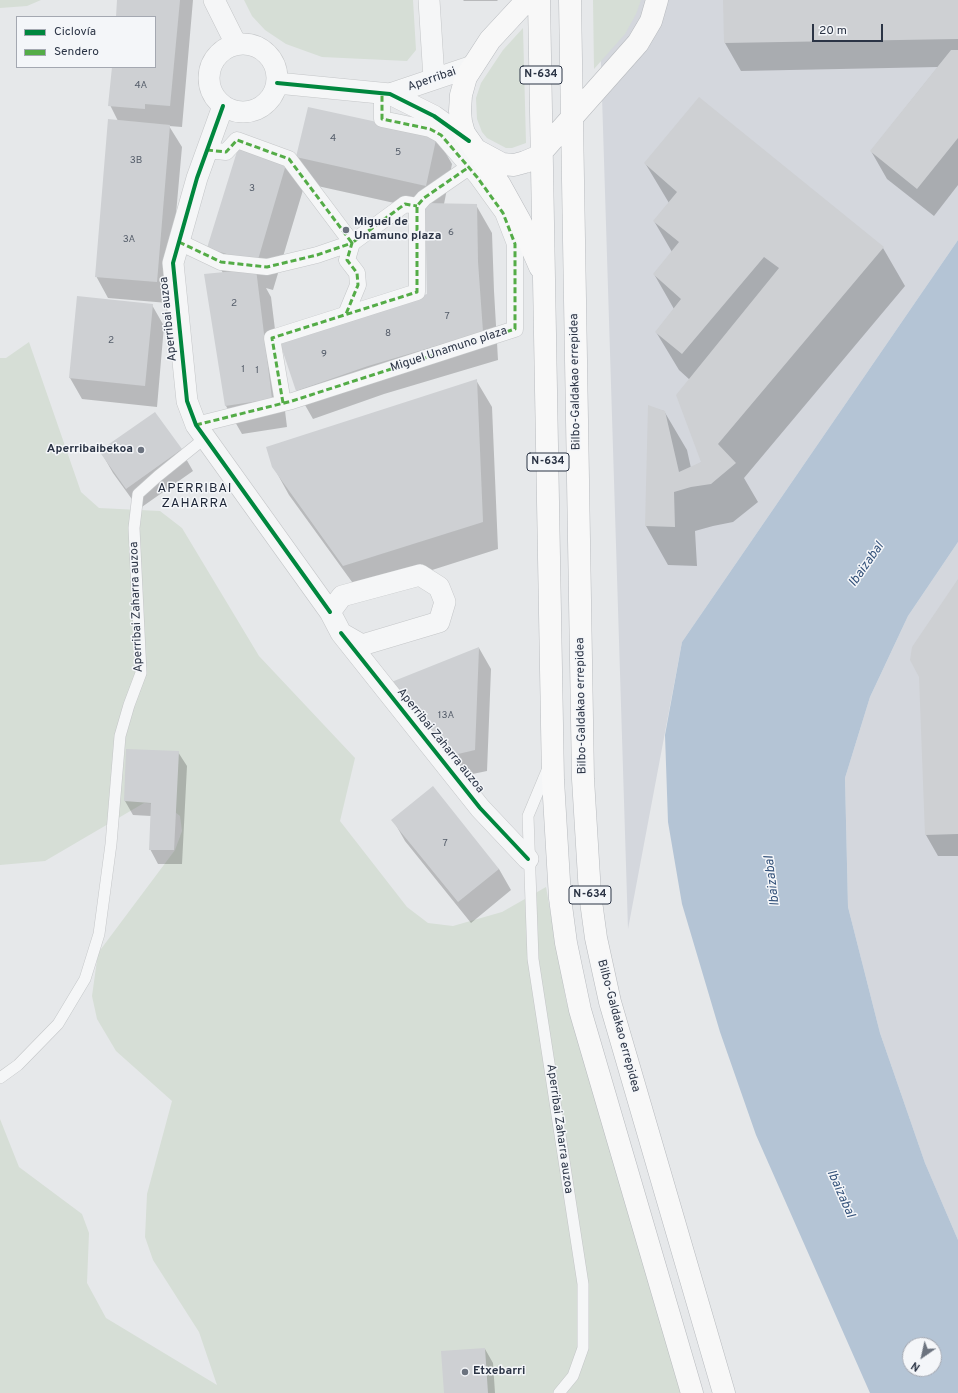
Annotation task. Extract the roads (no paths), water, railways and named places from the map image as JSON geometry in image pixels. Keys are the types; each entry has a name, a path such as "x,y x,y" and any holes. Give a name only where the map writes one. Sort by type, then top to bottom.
{"highway":[{"path":"527,0 490,40 466,76 460,104 461,122 472,153 500,185 520,222 544,278"},
{"name":"N-634","path":"539,0 552,757 560,898 580,1010 692,1393"},
{"name":"Bilbo-Galdakao errepidea","path":"570,0 583,779 590,894 598,944 610,1002 724,1393"},
{"path":"472,153 502,164 525,162 537,156 638,43 650,21 657,0"}],"street":[{"path":"214,0 236,44"},
{"path":"429,0 434,79"},
{"path":"236,44 249,44 261,48 271,58 276,69 277,82 272,96 263,106 250,111 236,111 223,106 214,96 209,84 209,71 214,58 224,49 236,44"},
{"name":"Aperribai","path":"386,94 473,66"},
{"name":"Miguel Unamuno plaza","path":"201,432 283,403 515,329 515,244 503,213 477,177 472,153 434,116 386,94 277,82"},
{"name":"Aperribai auzoa","path":"201,432 187,401 173,263 197,178 223,106"},
{"path":"207,150 226,152 237,140 289,159 352,243"},
{"path":"283,403 272,338 418,292 417,206 472,153"},
{"path":"179,242 221,262 267,266 317,255 352,243 404,204 417,206"},
{"path":"346,314 358,285 357,274 347,260 352,243"},
{"name":"Aperribai Zaharra auzoa","path":"201,432 330,612 341,633 480,808 528,858"},
{"path":"330,612 342,596 420,574 439,587 445,602 439,622 362,645 341,633"}],"lane":[{"name":"Aperribai Zaharra auzoa","path":"0,1078 18,1065 58,1024 85,978 95,949 99,934 111,844 120,736 129,705 142,673 134,528 138,494 201,432"},
{"name":"Aperribai Zaharra auzoa","path":"552,757 528,816 528,858 533,959 583,1284 583,1348 573,1376 559,1393"}],"water":[{"name":"Ibaizabal","path":"958,240 958,542 908,616 870,697 845,778 848,907 880,1033 925,1163 958,1240 958,1393 870,1393 756,1135 720,1032 682,904 668,822 665,735 682,642"}],"place":[{"name":"Miguel de Unamuno plaza","path":"346,230"},
{"name":"Aperribaibekoa","path":"141,450"},
{"name":"Etxebarri","path":"465,1372"}],"district":[{"name":"APERRIBAI ZAHARRA","path":"195,496"}]}
